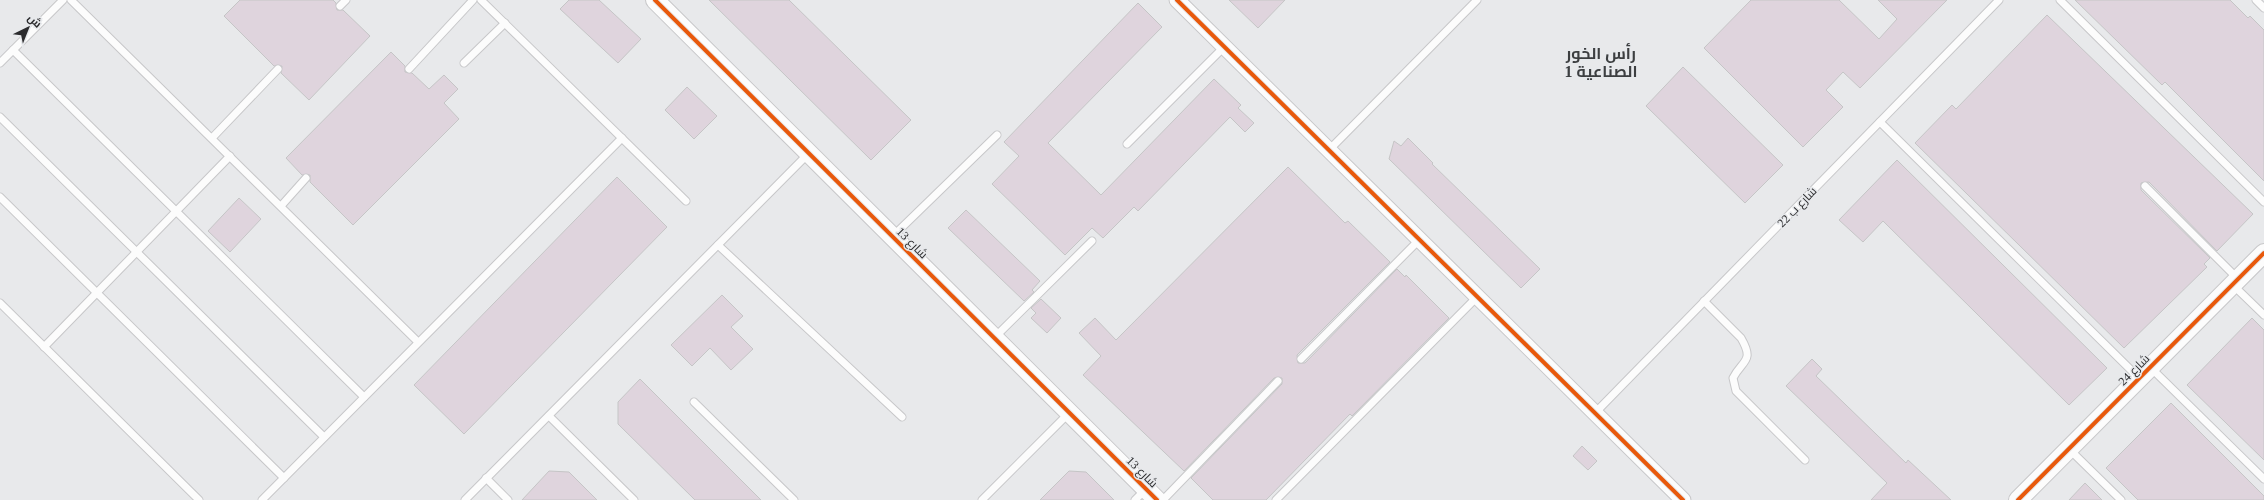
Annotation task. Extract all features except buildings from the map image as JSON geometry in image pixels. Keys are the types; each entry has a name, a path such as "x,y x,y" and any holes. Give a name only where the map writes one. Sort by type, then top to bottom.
{"street":[{"name":"شارع 13","path":"654,0 1069,413 1146,496"},
{"path":"1177,0 1682,500"},
{"name":"شارع 24","path":"2018,500 2264,253"}],"lane":[{"path":"0,63 63,0"},
{"path":"71,0 418,342"},
{"path":"340,6 346,0"},
{"path":"409,69 473,0"},
{"path":"481,0 686,201"},
{"path":"1329,150 1478,0"},
{"name":"شارع ب 22","path":"1594,413 1999,0"},
{"path":"2060,0 2264,202"},
{"path":"2256,0 2264,8"},
{"path":"464,63 505,23"},
{"path":"1127,144 1224,47"},
{"path":"13,50 364,397"},
{"path":"212,138 278,69"},
{"path":"0,117 324,437"},
{"path":"1880,122 2145,373 2264,479"},
{"path":"892,237 997,135"},
{"path":"262,500 622,138"},
{"path":"465,500 808,154"},
{"path":"44,347 230,156"},
{"path":"281,206 306,178"},
{"path":"2145,186 2264,315"},
{"path":"0,197 284,478"},
{"path":"1301,360 1419,240"},
{"path":"994,338 1092,241"},
{"path":"718,245 902,417"},
{"path":"1276,500 1478,298"},
{"path":"1704,301 1741,338 1745,344 1747,352 1746,363 1733,378 1736,391 1805,460"},
{"path":"0,304 199,500"},
{"path":"1163,500 1278,381"},
{"path":"694,402 794,500"},
{"path":"982,500 1069,413"},
{"path":"549,416 634,500"},
{"path":"2069,449 2121,500"},
{"path":"486,478 508,500"}],"cycle path":[{"path":"655,0 1157,500"},
{"path":"1177,0 1683,500"},
{"path":"2018,500 2264,253"}],"district":[{"name":"رأس الخور الصناعية 1","path":"1601,62"}]}
